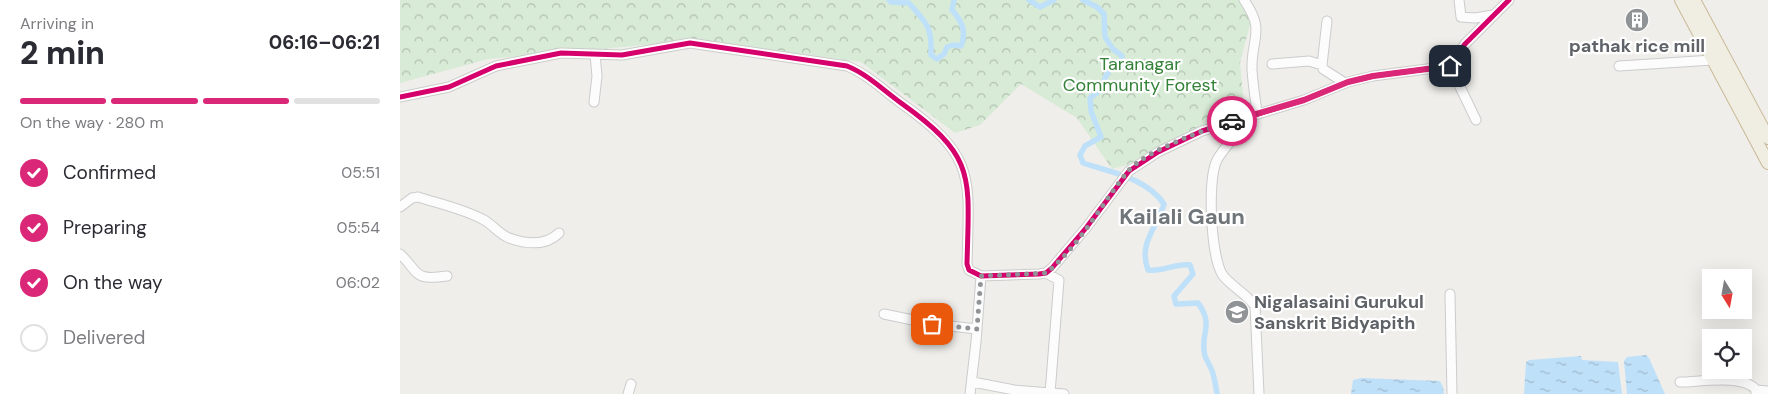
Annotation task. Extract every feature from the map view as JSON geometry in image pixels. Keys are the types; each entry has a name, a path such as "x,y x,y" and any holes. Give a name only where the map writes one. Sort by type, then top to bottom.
{"highway":[{"path":"1681,0 1768,138"},
{"path":"1694,0 1718,57 1768,163"}],"street":[{"path":"1244,0 1255,17 1258,28 1252,68 1257,112 1217,160 1211,186 1211,206 1214,241 1220,271 1224,277 1248,296 1255,306 1259,394"},
{"path":"1459,0 1461,17 1475,18 1493,15"},
{"path":"1046,273 1086,228 1134,166 1202,131 1257,112 1304,100 1345,83 1373,76 1450,66 1465,44 1509,0"},
{"path":"1322,66 1327,21"},
{"path":"400,97 449,87 496,66 562,53 622,55 690,43 820,61 847,66 861,72 931,124 957,154 963,166 968,185 967,264 969,270 981,276 1046,273 1059,280 1050,392"},
{"path":"594,102 595,54"},
{"path":"1619,66 1718,57"},
{"path":"1272,64 1309,61 1322,66 1323,69 1345,83"},
{"path":"1450,66 1476,120"},
{"path":"400,207 412,198 418,197 484,220 509,238 542,244 553,239 559,233"},
{"path":"400,254 408,261 414,272 423,277 447,276"},
{"path":"970,394 973,382 981,276"},
{"path":"1450,294 1452,394"},
{"path":"884,314 932,324 977,329"},
{"path":"1680,382 1742,381 1752,384 1756,392 1768,391"},
{"path":"973,382 1014,390 1069,394"},
{"path":"628,394 631,384"}],"green space":[{"name":"Taranagar Community Forest","path":"400,0 1240,0 1251,21 1240,63 1245,115 1156,149 1127,165 1112,169 1077,118 1021,84 980,125 955,133 861,62 701,40 488,59 400,83"}],"water":[{"path":"1646,355 1665,394 1627,394 1624,361 1627,357"},
{"path":"1581,356 1582,360 1618,362 1622,394 1524,394 1526,362 1529,360"},
{"path":"1361,378 1440,381 1444,394 1351,394 1353,380"}],"waterway":[{"path":"889,0 891,2 909,3 920,16 927,26 931,38 931,55 937,59 944,54 947,47 953,45 961,46 963,41 963,27 952,10 954,0"},
{"path":"1029,0 1040,7 1054,0"},
{"path":"1083,0 1097,7 1104,14 1105,37 1113,49 1122,56 1120,66 1109,70 1099,91 1090,98 1091,111 1101,137 1085,146 1080,155 1083,163 1138,182 1157,195 1164,204 1145,252 1148,270 1190,265 1193,274 1174,296 1176,304 1198,303 1203,311 1206,324 1205,356 1215,381 1217,394"}],"cycle path":[{"path":"400,97 449,87 496,66 561,53 622,55 690,43 847,66 868,78 926,122 944,139 956,154 963,171 967,189 967,264 969,270 981,276 1039,274 1046,273 1052,268 1086,228 1129,171 1158,152 1202,131 1304,100 1348,82 1373,76 1450,66 1465,44 1509,0"}],"way so far":[{"path":"932,324 977,329 979,281 981,276 1046,273 1086,228 1129,170 1158,152 1202,131 1232,121"}],"place":[{"name":"pathak rice mill","path":"1637,20"},
{"name":"Nigalasaini Gurukul Sanskrit Bidyapith","path":"1237,312"}],"district":[{"name":"Kailali Gaun","path":"1182,216"}],"route":[{"path":"1232,121 1257,112 1304,100 1348,82 1373,76 1450,66"}]}
